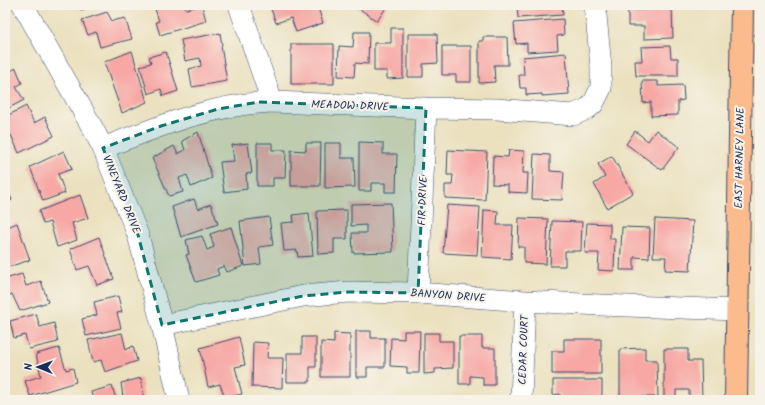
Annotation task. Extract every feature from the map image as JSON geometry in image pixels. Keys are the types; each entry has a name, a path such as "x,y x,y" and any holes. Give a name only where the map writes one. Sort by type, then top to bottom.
{"main road":[{"name":"EAST HARNEY LANE","path":"736,400 742,5"}],"street":[{"name":"VINEYARD DRIVE","path":"22,5 103,148 138,235 162,324 179,400"},
{"path":"239,5 272,102"},
{"name":"MEADOW DRIVE","path":"103,148 161,126 218,109 258,102 497,109 573,114 587,110 593,104 601,88 601,67 595,5"},
{"name":"FIR DRIVE","path":"418,293 426,108"},
{"name":"BANYON DRIVE","path":"162,324 303,296 348,292 418,293 600,305 737,310"},
{"name":"CEDAR COURT","path":"521,400 525,301"}],"highlighted area":[{"path":"259,102 426,108 418,293 348,292 303,296 162,325 138,235 103,148 161,126 218,109"}],"building":[{"path":"79,5 98,5 81,10"},
{"path":"184,5 186,9 202,5 206,21 160,35 156,22 159,21 154,6"},
{"path":"285,5 317,5 323,23 296,32 291,18 276,23 271,9"},
{"path":"354,5 388,5 377,21"},
{"path":"517,5 562,5 563,15 518,18"},
{"path":"672,9 673,38 644,39 644,26 628,26 628,10"},
{"path":"107,12 112,21 125,18 132,39 100,47 96,32 88,35 82,20"},
{"path":"563,19 564,35 557,36 558,50 527,52 527,43 516,44 514,23"},
{"path":"391,28 403,28 403,78 387,79 387,71 374,71 374,43 391,43"},
{"path":"354,32 369,32 368,64 355,63 354,77 338,76 339,46 353,47"},
{"path":"220,33 227,81 192,87 189,69 201,66 200,58 185,61 181,40"},
{"path":"408,34 437,34 438,63 423,64 423,77 408,77"},
{"path":"483,37 507,37 508,65 494,65 495,82 479,83 479,41 483,41"},
{"path":"291,44 334,44 334,84 291,84"},
{"path":"442,46 471,46 471,82 456,82 456,75 442,75"},
{"path":"670,46 671,58 678,58 678,76 636,76 635,61 642,61 641,47"},
{"path":"132,51 147,102 122,113 104,62"},
{"path":"166,52 178,91 163,96 161,89 148,94 140,66 151,63 149,57"},
{"path":"566,53 569,94 542,96 542,94 526,95 526,88 520,88 519,75 524,75 523,57"},
{"path":"16,68 22,83 16,87 24,100 5,110 5,74"},
{"path":"642,81 658,81 658,86 683,85 684,100 678,101 678,115 651,116 651,102 643,103"},
{"path":"26,106 34,123 45,117 54,136 19,153 11,135 5,138 5,117"},
{"path":"656,130 679,147 662,170 626,144 635,131 648,141"},
{"path":"198,132 212,178 191,187 187,175 179,178 183,192 169,196 152,158 174,146 178,154 185,150 182,141"},
{"path":"359,142 383,143 383,154 397,154 396,192 385,192 385,183 371,183 371,191 359,191"},
{"path":"248,143 252,173 246,174 247,189 224,192 220,162 234,161 232,145"},
{"path":"257,143 272,143 272,150 286,150 285,178 273,178 273,186 257,186"},
{"path":"306,143 321,143 320,186 291,186 291,150 306,151"},
{"path":"325,143 341,143 341,158 354,158 355,187 325,188"},
{"path":"448,150 487,152 485,200 445,198 445,185 452,185 453,175 447,175"},
{"path":"509,150 524,151 523,173 528,173 527,193 508,192 508,185 492,184 493,156 508,157"},
{"path":"64,151 72,169 58,174 65,193 43,201 30,167"},
{"path":"534,154 550,155 550,171 564,172 562,200 532,199"},
{"path":"612,156 633,193 607,208 594,184 605,177 598,164"},
{"path":"5,185 12,200 5,203"},
{"path":"80,195 88,218 72,223 77,240 57,247 50,222 43,224 39,211"},
{"path":"194,199 198,209 211,204 218,224 181,237 172,207"},
{"path":"391,203 393,252 353,253 352,233 366,233 366,225 351,226 351,204"},
{"path":"447,205 480,207 477,255 443,253"},
{"path":"347,210 347,239 334,239 334,253 318,254 317,211"},
{"path":"484,210 498,211 497,225 513,225 511,259 482,257"},
{"path":"309,213 313,256 298,257 297,250 284,251 281,223 294,222 293,215"},
{"path":"269,217 273,245 259,247 261,264 245,266 240,221"},
{"path":"519,218 548,219 546,264 524,263 524,247 518,247"},
{"path":"655,219 693,221 690,271 665,270 666,257 653,257"},
{"path":"552,221 582,222 581,251 565,251 565,266 550,266"},
{"path":"17,223 30,260 5,268 5,228"},
{"path":"587,223 610,224 610,239 615,239 614,271 598,270 599,253 585,253"},
{"path":"231,227 243,266 227,272 224,266 217,269 219,275 196,282 186,255 189,254 186,240 202,236 207,250 214,247 210,234"},
{"path":"622,227 650,228 649,258 634,257 634,270 620,270"},
{"path":"99,237 114,279 97,285 89,266 77,270 70,249"},
{"path":"22,274 26,286 41,281 48,302 20,311 12,294 5,297 5,279"},
{"path":"118,296 122,312 117,313 121,328 86,336 82,319 97,315 94,302"},
{"path":"36,314 40,327 54,323 58,342 29,349 25,335 14,338 10,321"},
{"path":"356,331 371,331 371,338 385,338 385,367 367,367 367,377 356,377"},
{"path":"404,331 420,331 419,373 407,373 407,367 390,366 391,338 404,339"},
{"path":"122,333 126,350 133,346 137,361 105,372 101,360 93,362 88,340"},
{"path":"334,333 350,334 350,377 321,377 321,342 334,343"},
{"path":"424,333 439,333 439,341 453,341 453,368 435,369 435,373 424,374"},
{"path":"459,336 482,336 482,348 495,348 495,385 483,385 483,377 470,376 470,384 459,384"},
{"path":"239,337 245,365 235,367 242,394 225,398 220,384 208,387 200,348"},
{"path":"302,337 316,337 316,367 310,367 310,382 287,382 287,353 302,353"},
{"path":"564,339 601,339 601,374 552,374 552,351 564,351"},
{"path":"253,342 268,343 267,358 283,358 282,388 252,387"},
{"path":"59,348 66,370 73,368 76,382 30,396 25,381 41,376 36,354"},
{"path":"645,348 645,360 657,360 658,397 620,397 620,349"},
{"path":"664,349 688,349 688,361 701,361 702,398 689,398 689,390 676,390 676,399 664,399"},
{"path":"141,378 144,400 93,400 91,392 112,386 116,399 123,397 121,383"},
{"path":"553,380 602,380 602,400 560,400 560,394 553,395"}]}
